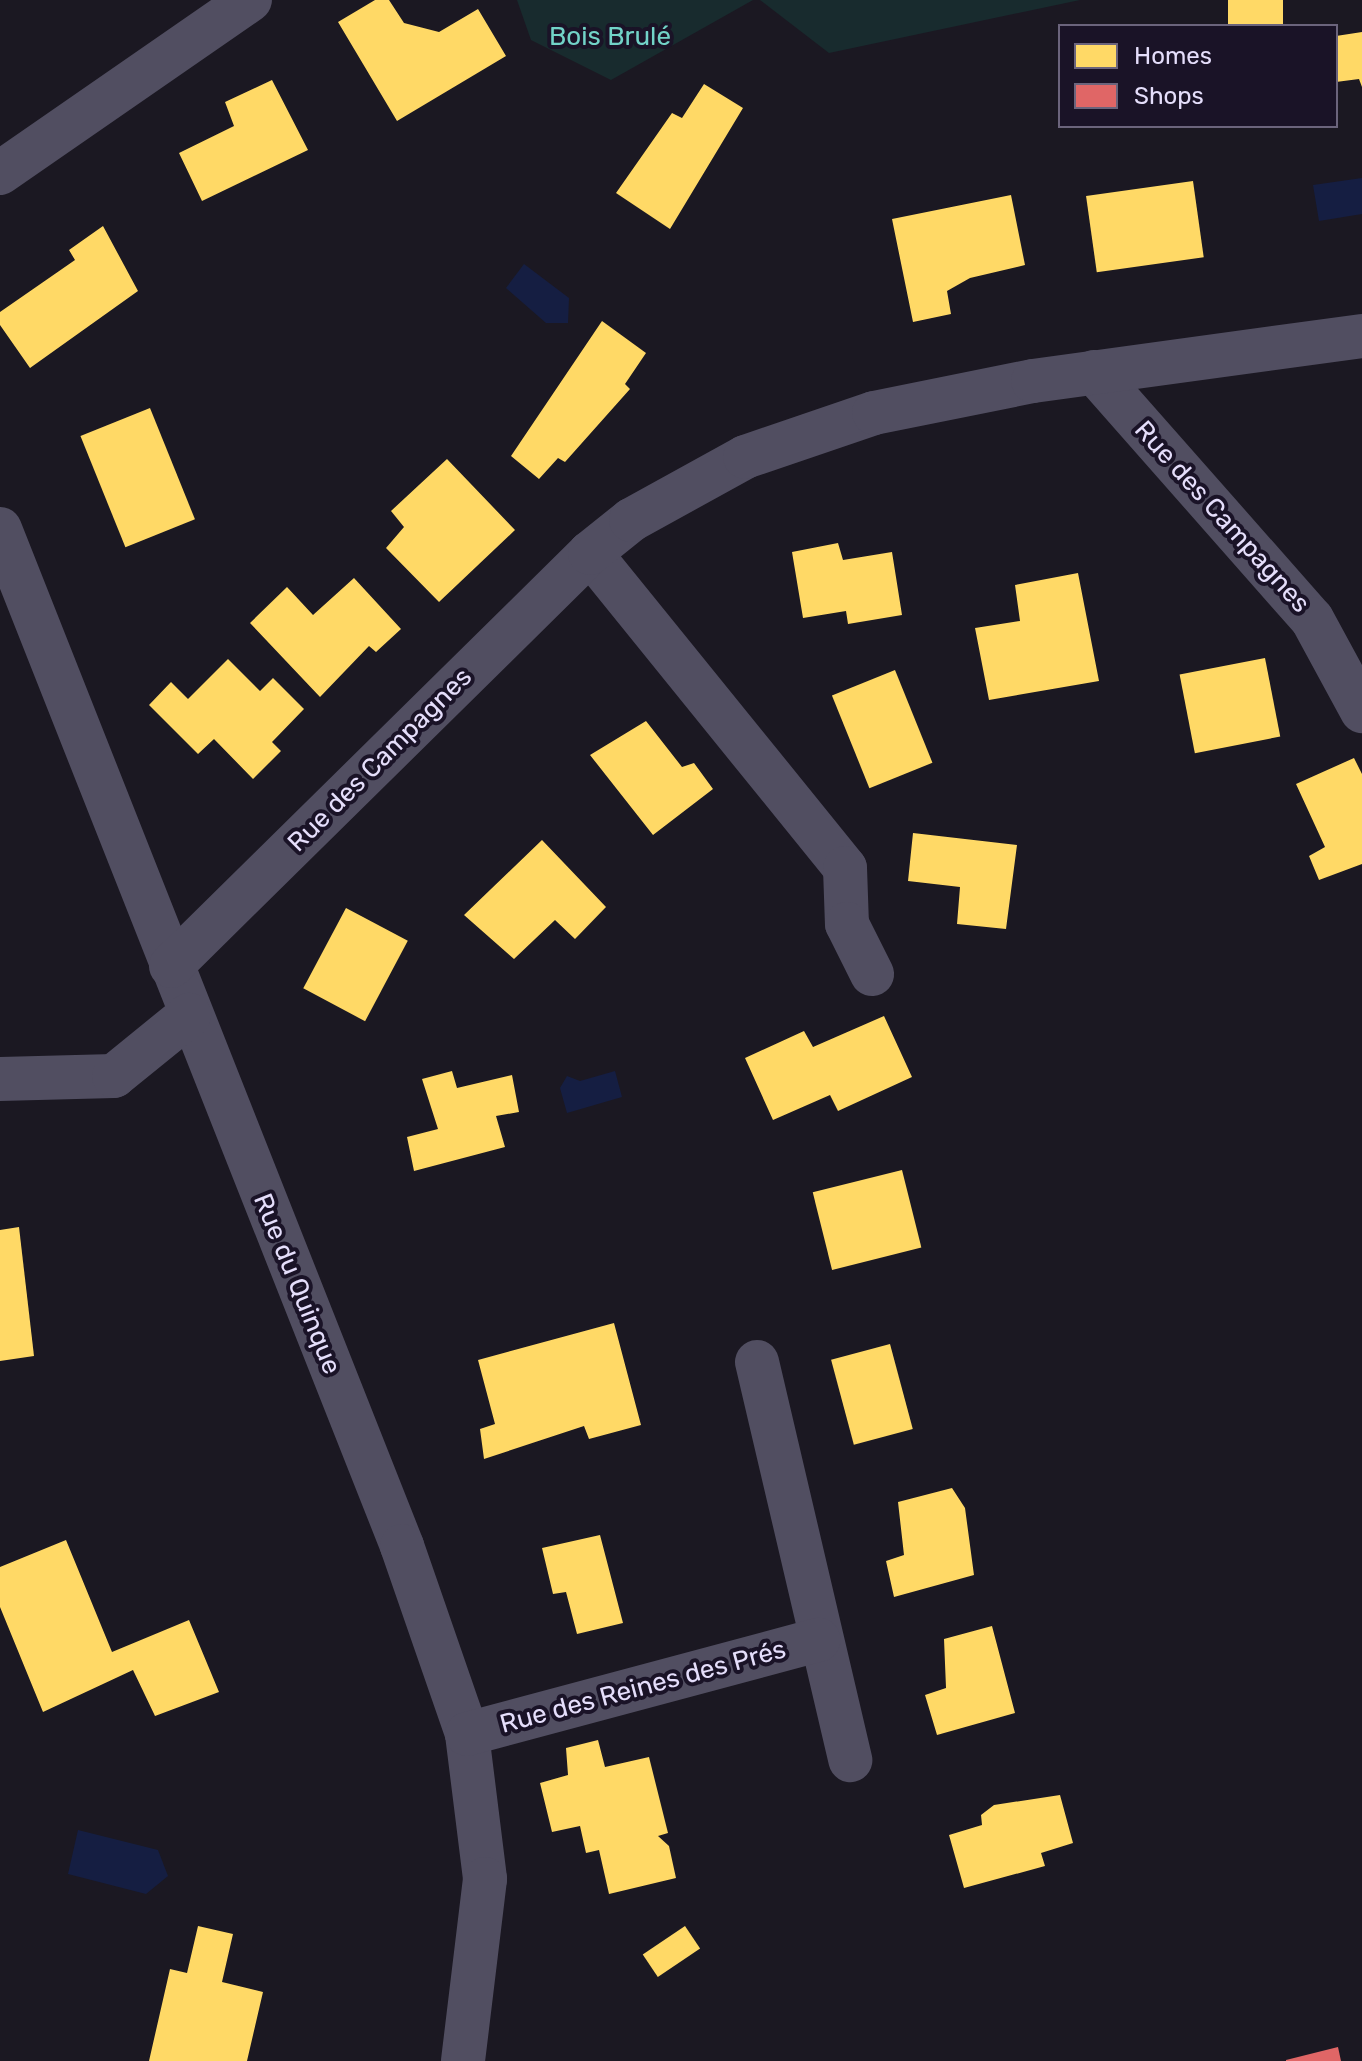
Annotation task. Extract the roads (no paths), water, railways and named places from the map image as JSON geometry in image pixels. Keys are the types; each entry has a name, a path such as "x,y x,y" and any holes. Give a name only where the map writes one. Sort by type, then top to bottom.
{"street":[{"path":"0,173 250,0"},
{"name":"Rue des Campagnes","path":"171,966 590,553 631,520 745,457 874,413 1094,372 1362,336"},
{"name":"Rue des Campagnes","path":"1094,372 1312,619 1362,711"},
{"name":"Rue du Quinque","path":"0,529 189,1015 402,1546 467,1734 485,1879 463,2061"},
{"path":"590,553 845,868 847,924 872,974"},
{"path":"0,1079 114,1076 189,1015"},
{"name":"Rue des Reines des Prés","path":"757,1362 819,1640 850,1760"},
{"name":"Rue des Reines des Prés","path":"467,1734 819,1640"}],"water":[{"path":"1362,178 1362,214 1319,221 1313,185"},
{"path":"524,264 569,298 568,323 546,323 506,288"},
{"path":"615,1071 622,1097 567,1113 560,1088 567,1076 580,1081"},
{"path":"78,1830 158,1850 168,1876 146,1894 68,1874"}],"park label":[{"name":"Bois Brulé","path":"610,37"}]}
